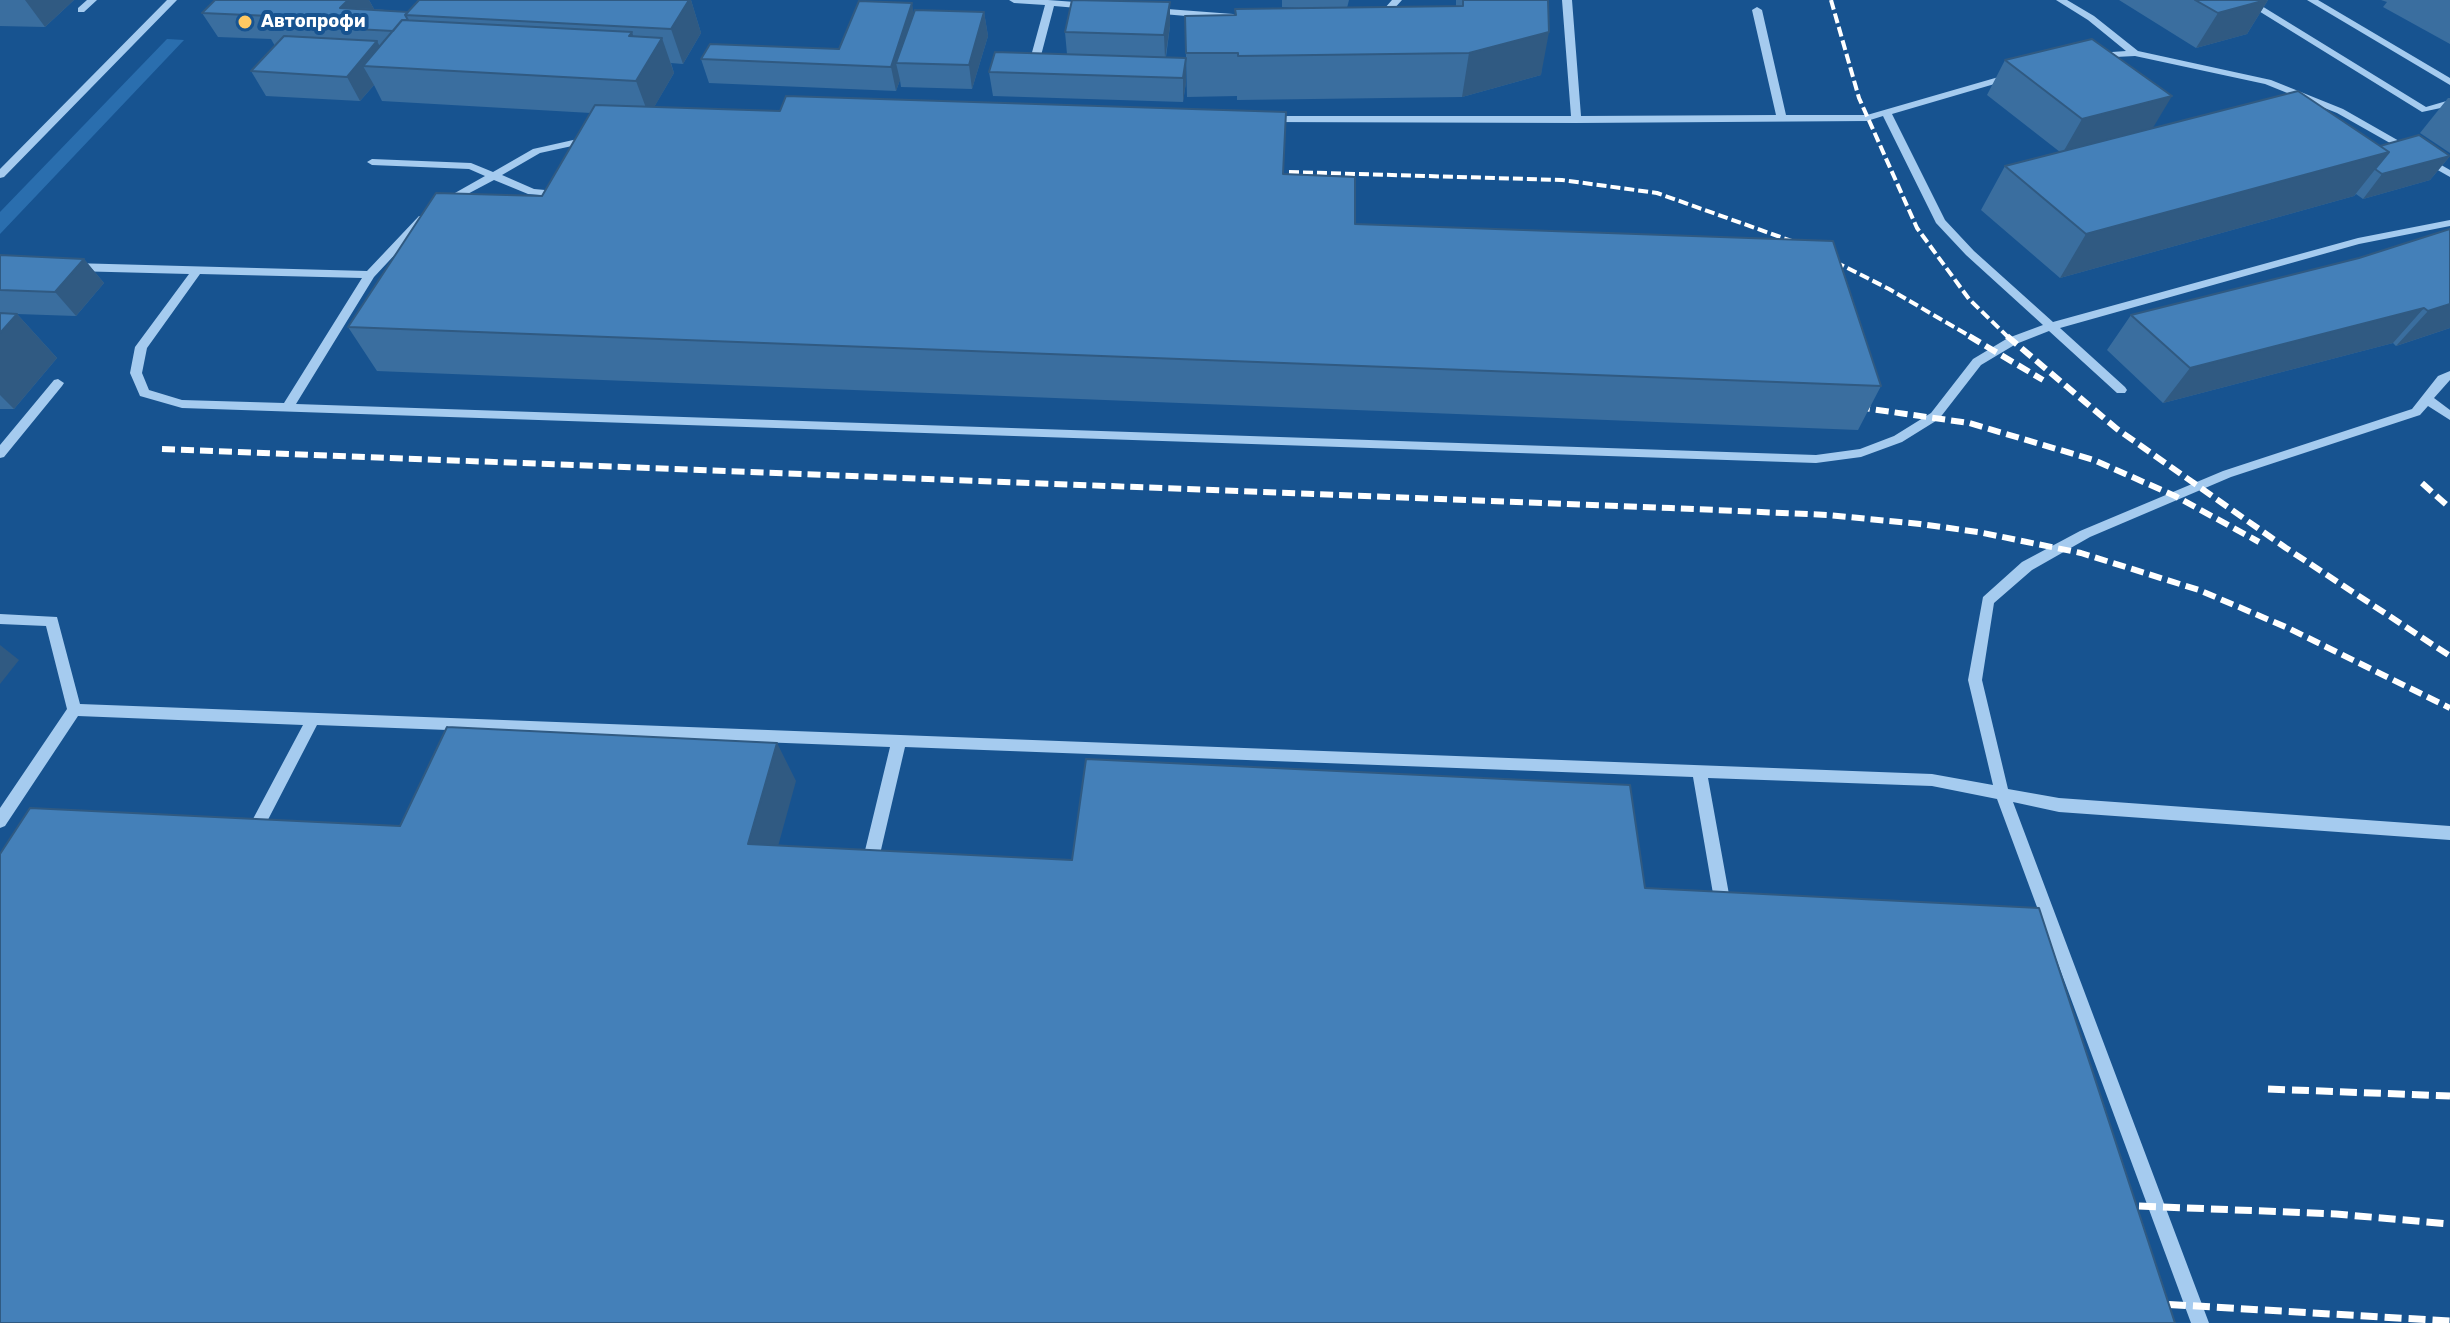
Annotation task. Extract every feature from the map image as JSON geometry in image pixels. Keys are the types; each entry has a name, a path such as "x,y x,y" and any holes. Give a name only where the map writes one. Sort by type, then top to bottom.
{"street":[{"path":"81,10 92,0"},
{"path":"0,175 172,0"},
{"path":"1014,0 1105,7"},
{"path":"1374,21 1385,17 1397,0"},
{"path":"1567,0 1576,120"},
{"path":"2061,0 2091,18 2135,53"},
{"path":"2246,0 2425,110 2450,103"},
{"path":"2312,0 2450,82"},
{"path":"1048,68 1032,67 1050,3"},
{"path":"1148,10 1238,17 1249,21"},
{"path":"1757,10 1782,119"},
{"path":"2083,59 2135,53 2268,82 2303,94 2352,118 2450,174"},
{"path":"1259,119 1867,118 2026,73"},
{"path":"1887,114 1940,221 1970,253 2121,390"},
{"path":"288,407 370,275 428,212 537,151 596,139"},
{"path":"372,162 471,166 532,192 573,194"},
{"path":"197,270 141,347 136,373 144,393 182,404 1816,459 1861,453 1898,439 1935,416 1977,362 2012,341 2050,327 2358,241 2450,223"},
{"path":"61,267 370,275"},
{"path":"2200,1323 2002,793 1975,680 1988,601 2027,566 2085,534 2227,474 2416,412 2442,379 2450,375"},
{"path":"0,454 58,383"},
{"path":"2427,399 2450,416"},
{"path":"0,619 52,621 74,710 0,821"},
{"path":"74,710 1932,780 2059,805 2450,833"},
{"path":"244,852 313,719"},
{"path":"865,883 899,741"},
{"path":"1699,771 1727,927"}],"shaded area":[{"path":"167,39 184,40 0,234 0,212"}],"building":[{"path":"215,0 348,0 340,8 408,12 405,15 408,20 402,20 393,31 261,24 270,16 202,13"},
{"path":"419,0 689,0 671,29 405,15"},
{"path":"1072,0 1170,2 1164,35 1065,32"},
{"path":"1463,0 1548,0 1549,32 1469,53 1238,56 1238,53 1186,53 1185,16 1236,15 1235,9 1463,6"},
{"path":"2195,0 2266,0 2218,13"},
{"path":"859,1 912,3 891,67 701,59 710,44 839,49"},
{"path":"915,10 984,12 969,65 896,63"},
{"path":"402,20 632,32 629,36 662,38 636,81 363,66"},
{"path":"284,36 377,41 347,77 251,71"},
{"path":"2092,39 2172,96 2082,119 2005,60"},
{"path":"995,52 1186,58 1183,78 989,72"},
{"path":"2298,91 2389,152 2086,234 2005,166"},
{"path":"786,96 1286,112 1283,174 1355,177 1355,224 1833,241 1881,386 348,327 436,193 542,196 595,105 780,111"},
{"path":"2419,135 2450,156 2382,174 2375,169 2389,152 2380,146"},
{"path":"2450,229 2450,304 2428,311 2424,308 2190,368 2131,315 2359,258"},
{"path":"0,255 84,259 55,292 0,290"},
{"path":"0,313 17,314 0,333"},
{"path":"447,727 777,743 748,844 1072,860 1086,759 1630,785 1645,888 2039,908 2175,1323 0,1323 0,854 30,808 400,826"}],"railway":[{"path":"1831,0 1859,98 1917,228 1969,299 2009,338"},
{"path":"1289,172 1562,180 1657,193 1800,244 1889,289 1973,338"},
{"path":"1969,336 2043,380"},
{"path":"2007,336 2117,429 2286,548 2450,656"},
{"path":"1857,407 1969,423 2094,460 2175,496 2259,542"},
{"path":"162,449 1671,508 1828,515 1920,524 1978,532 2081,553 2199,590 2288,628 2450,708"},
{"path":"2422,483 2450,508"},
{"path":"2268,1089 2450,1096"},
{"path":"2115,1205 2336,1214 2450,1224"},
{"path":"2145,1303 2450,1321"}],"place":[{"name":"Автопрофи","path":"245,22"}]}
